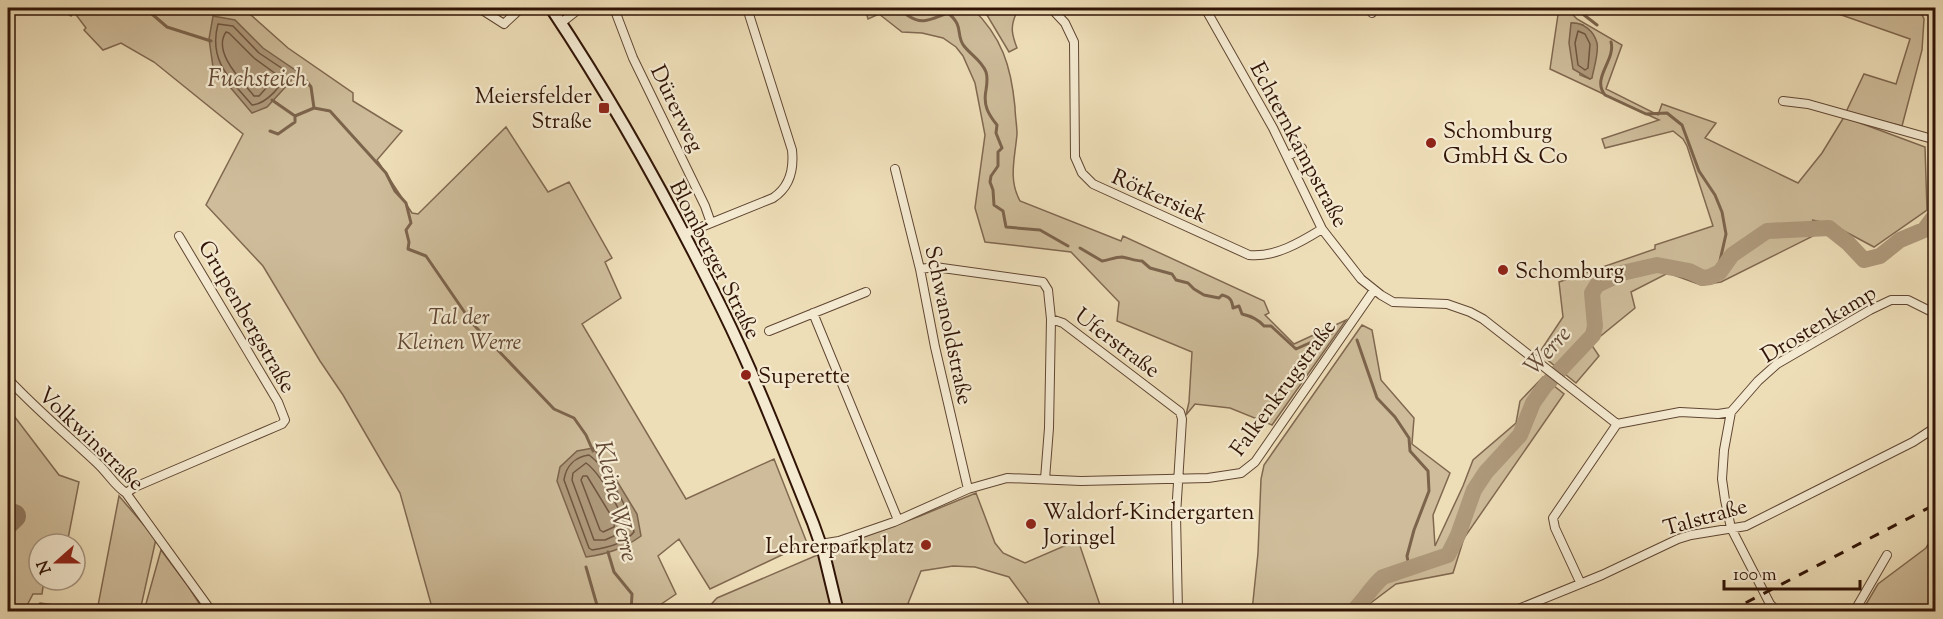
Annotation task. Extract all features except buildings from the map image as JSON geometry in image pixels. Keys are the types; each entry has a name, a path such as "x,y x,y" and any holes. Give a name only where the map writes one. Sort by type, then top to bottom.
{"street":[{"path":"479,8 504,24 520,8"},
{"name":"Blomberger Straße","path":"551,8 612,104 684,234 722,309 753,378 820,544 838,612"},
{"path":"561,23 580,8"},
{"name":"Dürerweg","path":"614,8 633,58 705,206 711,224"},
{"path":"684,234 778,195 790,178 793,168 792,150 747,8"},
{"name":"Rötkersiek","path":"1051,8 1065,23 1074,42 1076,53 1075,157 1082,173 1093,184 1249,255 1273,253 1322,229"},
{"name":"Echternkampstraße","path":"1205,8 1288,156 1322,229 1344,259 1374,290"},
{"path":"1784,101 1808,104 1935,140"},
{"path":"1288,156 1302,148"},
{"name":"Schwanoldstraße","path":"895,169 920,269 935,347 969,489"},
{"name":"Grupenbergstraße","path":"126,493 282,424 285,420 278,402 179,236"},
{"name":"Uferstraße","path":"920,269 935,267 1043,282 1048,290 1051,319 1063,323 1180,412 1182,419 1177,480"},
{"path":"1374,290 1393,302 1447,304 1470,312 1493,326 1617,424"},
{"name":"Falkenkrugstraße","path":"820,544 839,542 898,520 969,489 1007,478 1081,481 1177,480 1236,475 1250,467 1374,290"},
{"path":"769,330 866,292"},
{"name":"Drostenkamp","path":"1731,412 1758,381 1777,364 1870,310 1891,300 1908,300 1935,314"},
{"path":"813,313 898,520"},
{"path":"1045,479 1049,428 1051,319"},
{"name":"Volkwinstraße","path":"8,379 34,407 101,466 116,486 126,493 212,612"},
{"path":"1580,582 1555,528 1553,518 1617,424 1680,412 1718,414 1731,412 1724,450 1722,479 1731,528 1770,604 1778,612"},
{"name":"Talstraße","path":"1511,612 1580,582 1602,575 1684,537 1746,526 1913,442 1935,427"},
{"path":"1177,480 1178,612"},
{"path":"1854,612 1887,555"}],"green space":[{"name":"Tal der Kleinen Werre","path":"58,8 243,8 288,48 353,93 353,101 402,131 377,160 412,213 418,214 506,127 548,192 569,182 612,258 605,262 621,298 582,324 686,499 774,459 807,543 710,589 679,539 658,556 676,594 654,609 655,611 433,611 400,493 343,395 263,266 206,205 243,134 154,62 121,43 103,50 84,30 86,28 74,12 71,16"},
{"path":"865,8 972,8 991,30 1008,65 1011,78 1017,134 1013,176 1020,201 1121,241 1123,236 1264,301 1269,313 1265,315 1294,344 1346,320 1272,425 1230,408 1195,404 1186,415 1192,352 1117,321 1119,302 1071,252 985,242 975,208 985,135 975,83 963,56 956,47 943,38 922,33 902,32 879,14 868,19"},
{"path":"979,8 1029,8 1016,14 1014,19 1012,31 1017,48 1009,52 987,15"},
{"path":"1559,8 1566,8 1577,19 1622,45 1606,89 1658,115 1662,104 1716,123 1705,138 1798,183 1822,153 1844,117 1925,147 1927,210 1874,247 1831,224 1812,220 1829,228 1721,282 1701,285 1668,273 1631,292 1635,308 1591,344 1599,356 1576,383 1539,353 1563,317 1559,282 1655,249 1655,245 1713,226 1683,139 1673,131 1605,148 1602,139 1659,120 1550,69","holes":["1572,23 1583,25 1592,77 1590,79 1580,75"]},
{"path":"1831,8 1919,8 1924,19 1922,50 1902,126 1846,112 1864,74 1896,84 1910,39 1830,11"},
{"path":"1362,325 1372,330 1381,380 1414,418 1412,444 1450,473 1433,515 1435,546 1473,460 1516,423 1520,401 1543,377 1564,394 1464,538 1453,573 1396,584 1360,611 1252,611 1258,553 1261,479 1264,465"},
{"path":"8,408 59,475 79,482 69,532 27,532 27,592 42,592 42,594 33,594 24,611 8,611"},
{"path":"976,493 995,543 1003,553 1025,563 1078,540 1102,611 1045,612 1039,609 1034,611 1009,577 975,567 953,566 921,571 905,611 704,612 717,598 829,550"},
{"path":"119,496 156,539 140,611 31,612 40,603 97,611"},
{"path":"1935,533 1935,611 1862,611 1878,584 1926,548"},
{"path":"161,550 188,586 204,611 144,611"}],"water":[{"name":"Fuchsteich","path":"213,16 235,20 263,48 301,74 291,77 291,81 267,107 252,113 213,67 209,39"},
{"path":"1571,23 1587,28 1597,43 1596,60 1590,79 1573,69 1569,43"},
{"path":"593,448 612,473 637,514 641,536 615,550 586,557 557,481 560,467 577,451"}],"waterway":[{"name":"Kleine Werre","path":"145,8 167,27 211,41"},
{"path":"905,8 907,15 923,21 948,13 958,26 961,42 986,72 986,105 997,125 996,133 1002,148 998,152 998,166 990,182 994,205 1003,211 1006,227 1040,230 1068,246"},
{"path":"1575,8 1597,25"},
{"path":"1611,42 1612,49 1601,82 1601,89 1605,95 1646,114 1667,113 1682,125 1699,171 1715,195 1722,212 1726,234 1717,274"},
{"path":"301,74 311,87 314,108"},
{"name":"Kleine Werre","path":"272,100 295,116 314,108 330,111 386,173 395,191 406,203 411,223 406,230 408,249 426,256 472,323 554,409 574,418 586,435 593,451"},
{"path":"270,131 278,134 295,122 295,116"},
{"name":"Werre","path":"1352,612 1383,577 1448,555 1458,535 1474,490 1486,472 1520,435 1533,403 1545,386 1593,335 1595,326 1592,293 1597,285 1622,273 1657,265 1689,271 1703,278 1710,277 1720,272 1732,255 1767,231 1829,228 1864,260 1880,256 1900,240 1924,230 1936,214"},
{"path":"1080,248 1102,261 1117,257 1142,261 1150,268 1172,274 1176,280 1188,283 1204,295 1227,297 1233,308 1239,306 1242,314 1254,318 1264,326 1271,326 1296,349 1332,333"},
{"path":"1357,340 1377,398 1395,417 1409,438 1410,451 1428,471 1429,491 1407,556 1409,567"},
{"name":"Kleine Werre","path":"608,552 614,572 632,594 631,612"},
{"name":"Kleine Werre","path":"586,567 599,612"}],"taxiway":[{"path":"8,522 14,516"}],"railway":[{"path":"1728,612 1936,504"}],"place":[{"name":"Meiersfelder Straße","path":"604,108"},
{"name":"Schomburg GmbH & Co","path":"1431,143"},
{"name":"Schomburg","path":"1503,270"},
{"name":"Superette","path":"746,375"},
{"name":"Waldorf-Kindergarten Joringel","path":"1031,524"},
{"name":"Lehrerparkplatz","path":"926,545"}]}
